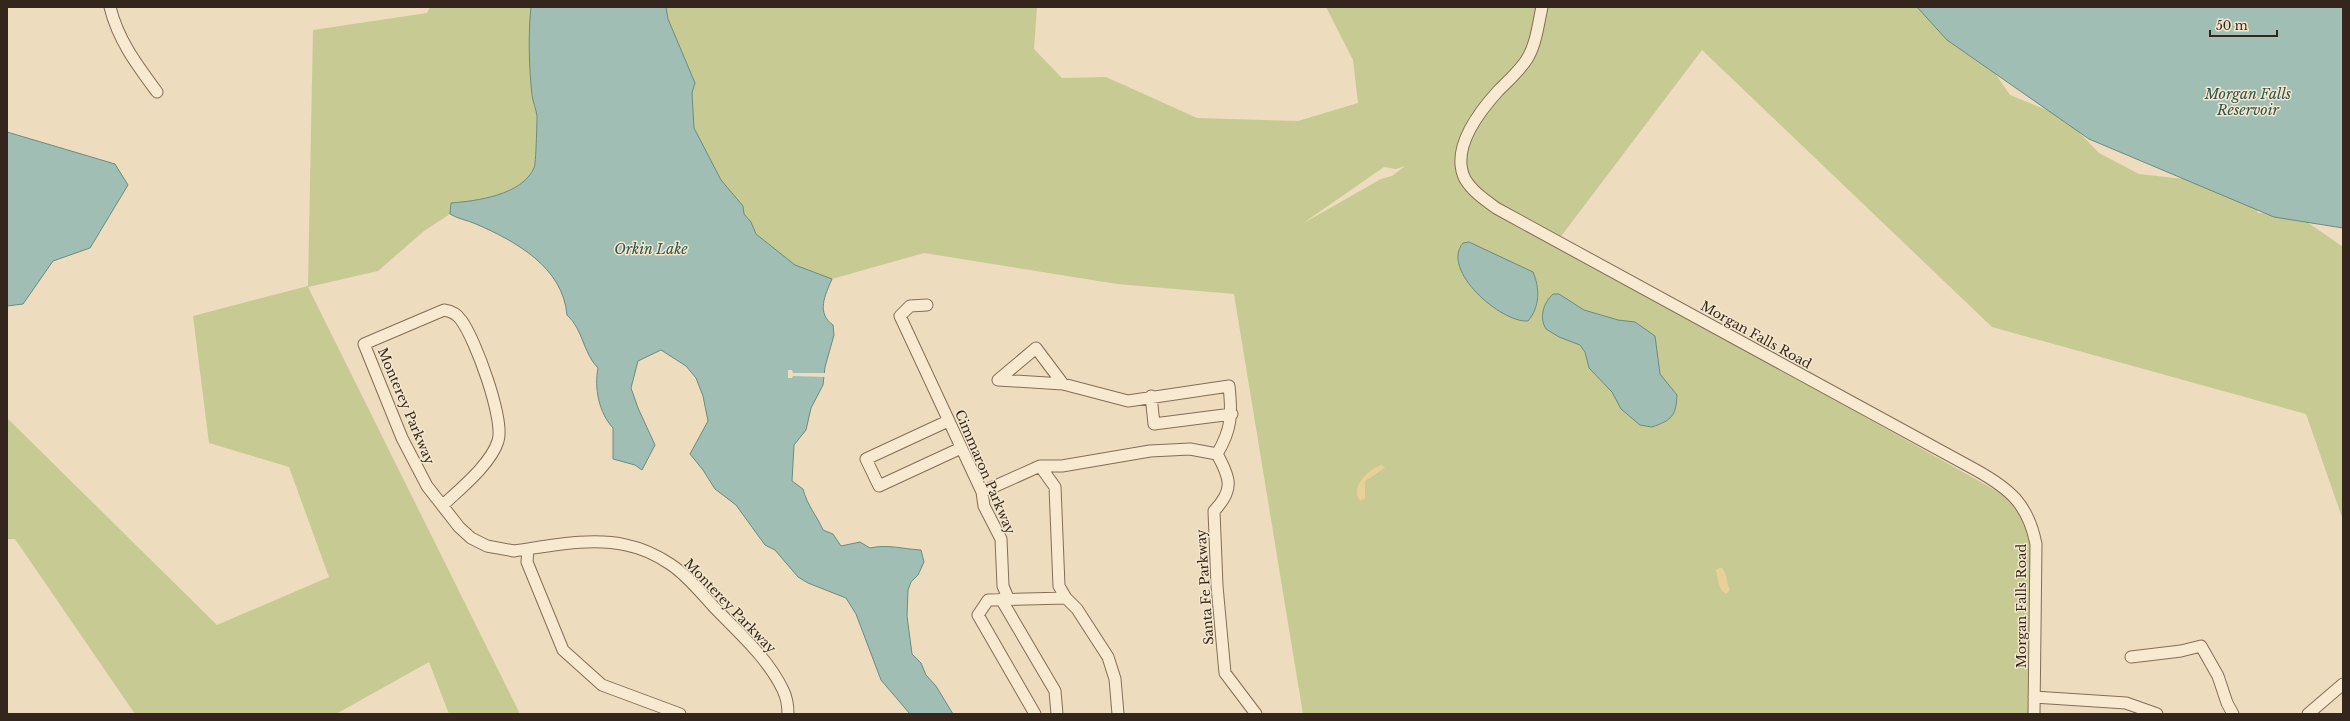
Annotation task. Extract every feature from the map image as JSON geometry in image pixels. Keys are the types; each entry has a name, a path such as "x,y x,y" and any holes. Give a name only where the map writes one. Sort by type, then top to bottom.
{"street":[{"path":"110,7 117,30 130,56 157,92"},
{"name":"Morgan Falls Road","path":"1542,7 1532,49 1525,62 1486,105 1466,139 1462,151 1462,165 1466,180 1475,192 1496,208 1976,470 2001,484 2011,493 2028,516 2036,544 2034,714"},
{"name":"Cimmaron Parkway","path":"927,305 910,306 900,316 982,492 984,506 1001,539 1005,599 1055,691 1057,714"},
{"name":"Monterey Parkway","path":"443,505 470,480 492,453 498,441 500,429 492,392 466,329 457,315 444,310 364,344 415,465 427,486 443,505 459,528 478,542 504,550 528,549 582,542 627,545 655,555 671,565 699,591 754,649 772,671 783,690 788,704 788,714"},
{"path":"982,492 1040,466 1062,466 1150,451 1190,449 1217,454 1227,438 1232,414 1229,386 1151,396 1128,401 1063,384 998,380 1036,348 1063,384"},
{"path":"1151,396 1154,424 1232,414"},
{"path":"948,421 866,459 879,486 961,448"},
{"name":"Santa Fe Parkway","path":"1217,454 1226,470 1228,483 1226,498 1214,511 1217,586 1225,673 1256,714"},
{"path":"1040,466 1055,487 1059,586 1066,598 1077,608 1108,657 1115,679 1118,714"},
{"path":"528,549 527,562 563,650 602,685 680,714"},
{"path":"1035,714 978,615 988,600 1066,598"},
{"path":"2131,657 2181,651 2201,646 2218,676 2233,714"},
{"path":"2308,714 2343,684"},
{"path":"2034,697 2126,703 2145,712 2157,714"}],"green space":[{"path":"430,7 531,7 529,40 530,74 532,95 537,116 535,168 529,177 520,185 498,195 451,203 450,214 424,231 378,271 308,287 520,714 449,714 429,662 336,714 135,714 15,539 7,539 7,418 217,625 329,577 289,467 209,443 193,316 308,286 313,30 427,13"},
{"path":"666,7 1037,7 1034,49 1062,78 1106,77 1197,118 1298,121 1358,103 1353,60 1326,7 1920,7 1976,46 2010,95 2064,117 2099,153 2139,174 2246,186 2258,213 2297,215 2343,247 2343,520 2306,414 1992,327 1702,50 1556,243 2002,494 2037,530 2034,714 1303,714 1234,294 1117,284 924,253 832,279 795,265 756,234 751,222 744,214 743,206 721,180 706,154 694,128 692,93 695,83 668,19","holes":["1405,166 1392,176 1381,179 1302,224 1384,167 1396,169"]}],"sand":[{"path":"1382,465 1385,468 1365,481 1365,498 1360,501 1357,496 1357,490 1362,479 1372,470"},
{"path":"1722,568 1724,571 1730,590 1726,594 1721,590 1719,583 1716,570"}],"water":[{"name":"Orkin Lake","path":"531,7 666,7 668,19 695,83 692,93 694,128 721,180 743,206 744,214 751,222 756,234 795,265 832,279 825,297 823,309 828,320 833,325 834,335 825,367 823,385 811,408 806,430 794,445 792,481 803,489 807,500 823,530 833,534 841,546 860,542 870,548 889,547 921,550 924,562 918,575 911,582 908,590 907,616 912,654 921,663 926,675 936,686 953,714 910,714 881,680 856,614 846,598 808,583 798,577 775,550 765,545 736,505 715,489 703,470 690,454 708,421 703,396 696,378 686,366 661,350 638,361 631,388 638,408 655,445 642,470 635,465 613,459 613,428 604,415 597,392 598,368 589,355 576,327 567,315 564,298 557,283 535,258 521,248 491,231 450,214 451,203 498,195 520,185 534,168 537,116 532,95 530,74 529,40"},
{"name":"Morgan Falls Reservoir","path":"1917,7 2343,7 2343,228 2274,217 2089,139 1947,40"},
{"path":"7,132 115,164 128,185 90,248 53,261 23,304 7,306"},
{"path":"1469,242 1533,272 1537,284 1538,297 1535,310 1528,321 1517,319 1503,313 1477,293 1466,280 1460,267 1458,254 1463,243"},
{"path":"1553,294 1559,294 1584,310 1618,320 1635,322 1655,336 1660,374 1677,395 1674,413 1672,416 1664,422 1652,427 1640,425 1621,409 1612,392 1589,368 1585,352 1580,345 1559,337 1546,329 1543,320 1543,311"}],"pier":[{"path":"788,370 792,370 793,373 826,373 825,377 793,376 792,378 788,378"}]}
